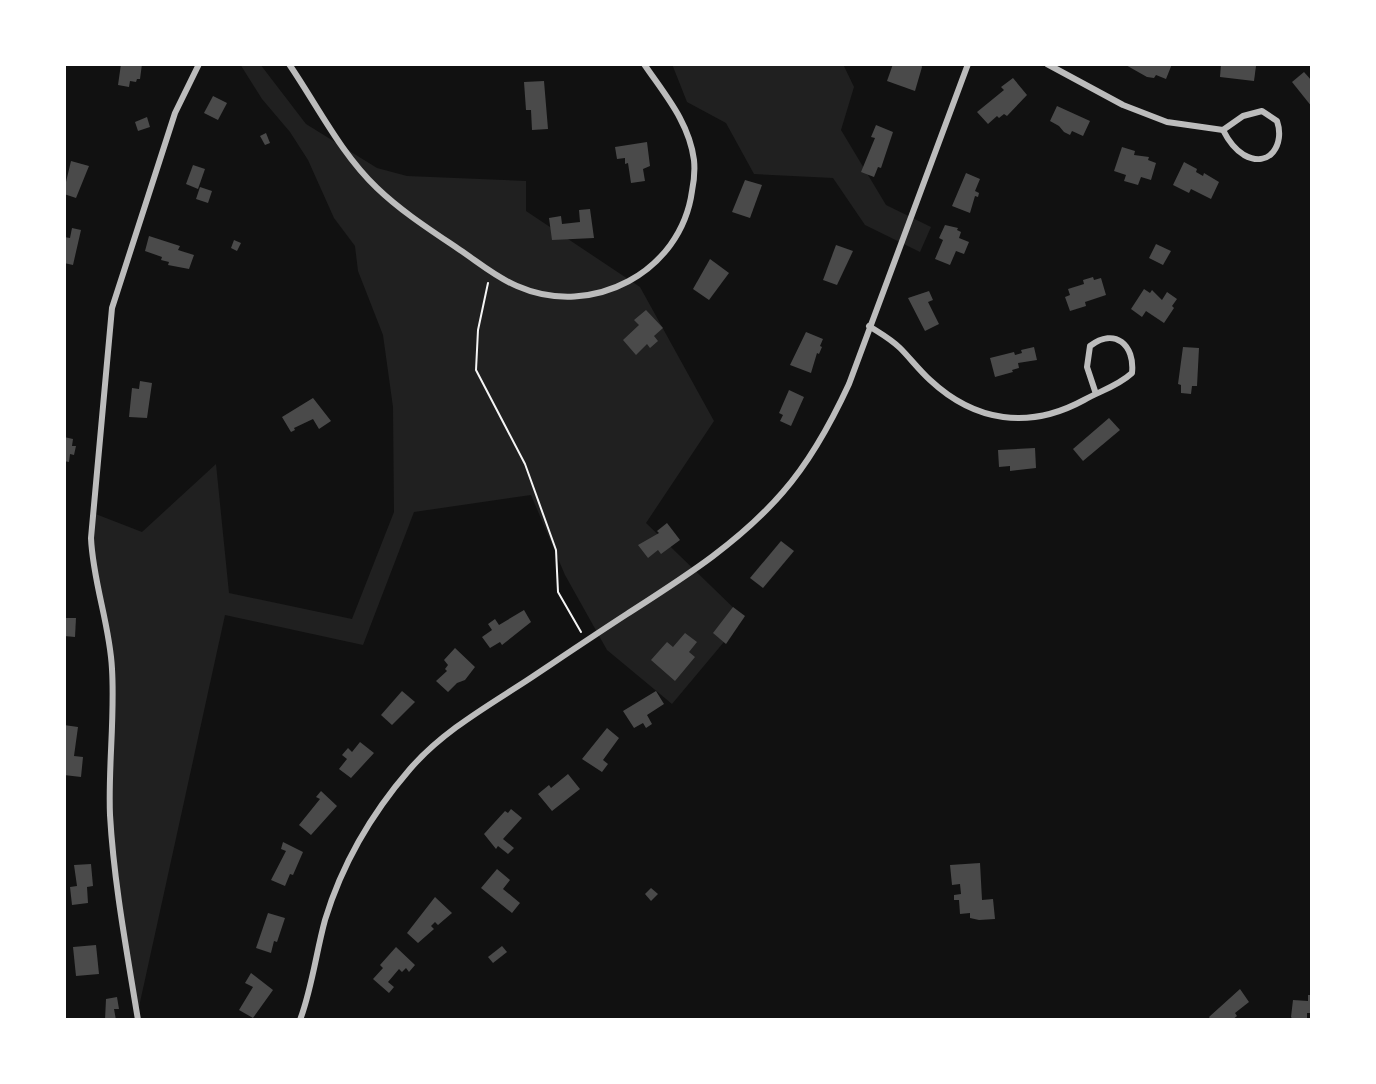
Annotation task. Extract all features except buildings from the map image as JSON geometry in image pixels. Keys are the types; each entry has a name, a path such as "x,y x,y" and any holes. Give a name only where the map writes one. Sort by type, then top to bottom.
{"street":[{"path":"138,1020 117,887 110,816 110,643 95,574 91,538 112,308 175,113 199,64"},
{"path":"289,64 355,162 377,188 423,225 516,286 565,297 597,294 645,273 666,251 682,227 690,207 694,162 682,119 644,64"},
{"path":"300,1020 325,920 341,875 360,839 411,767 438,741 702,566 783,493 807,462 832,421 849,384 968,64"},
{"path":"1047,64 1098,93 1167,122 1223,130 1243,116 1262,111 1277,121 1281,133 1279,146 1265,158 1253,158 1232,146 1223,130"},
{"path":"869,326 898,345 930,380 953,398 994,417 1034,418 1058,413 1121,382 1132,373 1134,360 1129,348 1119,340 1107,338 1090,346 1087,367 1096,394"}],"path":[{"path":"491,270 478,330 476,370 525,464 556,550 558,592 586,641"}],"shaded area":[{"path":"240,64 260,64 306,124 377,168 407,176 526,181 526,211 640,287 714,421 646,523 744,618 672,704 607,650 565,575 531,495 414,512 363,645 225,615 137,1016 112,832 112,670 95,574 93,513 142,532 216,464 229,593 352,619 394,512 393,407 383,335 358,271 355,246 334,218 308,160"},
{"path":"672,64 843,64 854,87 841,130 886,205 931,227 920,252 865,225 833,178 754,174 726,123 687,102"}]}
